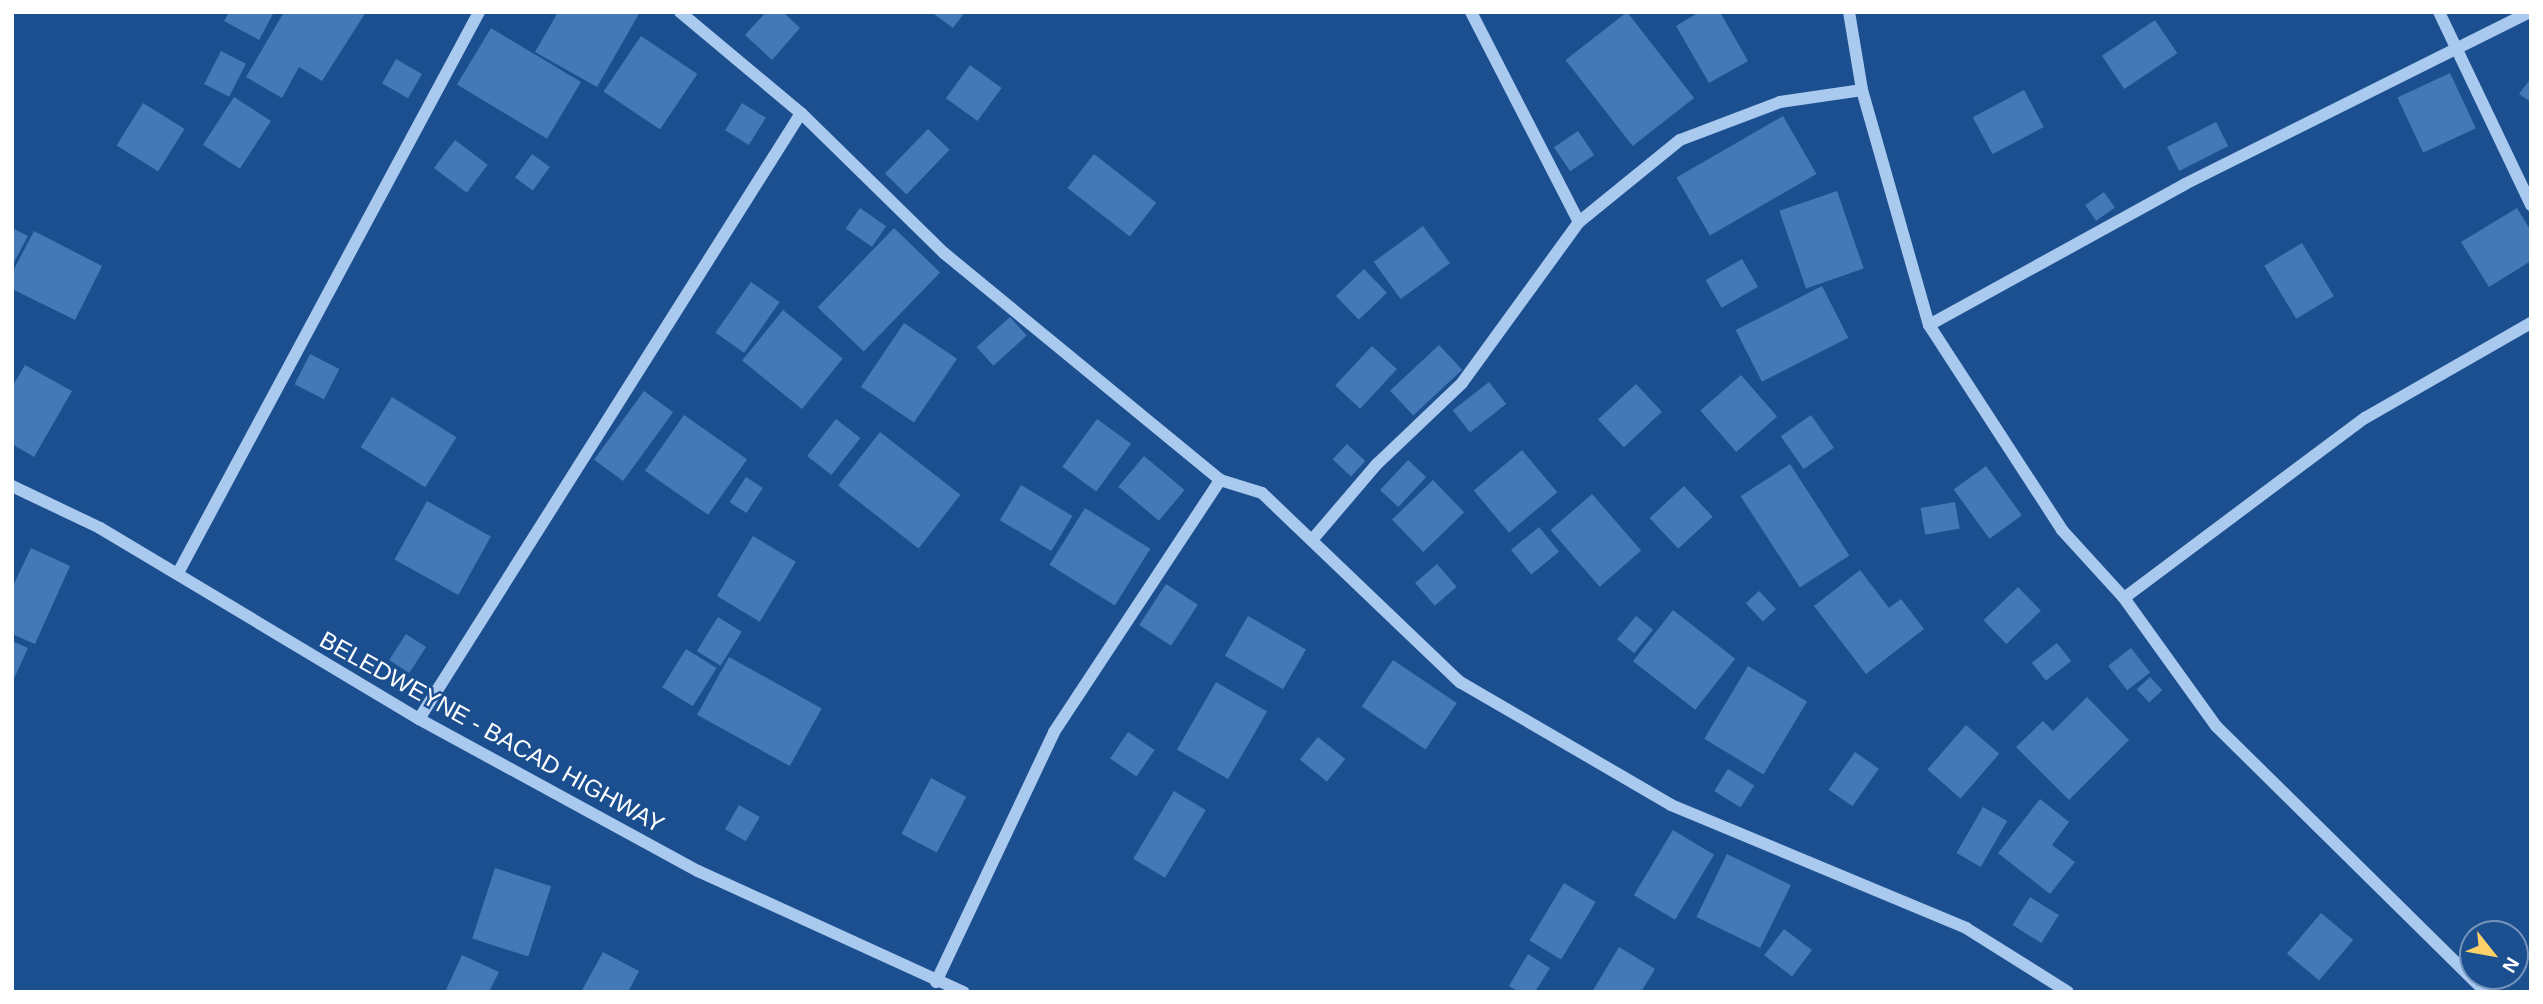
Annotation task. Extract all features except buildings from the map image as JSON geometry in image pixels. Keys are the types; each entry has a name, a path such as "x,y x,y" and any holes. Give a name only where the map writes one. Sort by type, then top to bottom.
{"street":[{"path":"178,573 479,12"},
{"path":"680,12 800,113 944,253 1220,480 1262,493 1461,682 1671,805 1966,928 2068,992"},
{"path":"1471,12 1579,222"},
{"path":"1849,12 1862,90 1928,325 2063,530 2124,598 2216,726 2486,992"},
{"path":"2439,12 2458,46 2531,205"},
{"path":"1928,325 2185,184 2530,12"},
{"path":"1312,540 1377,464 1462,383 1579,222 1681,140 1780,102 1862,90"},
{"path":"419,719 800,113"},
{"path":"2124,598 2365,418 2531,323"},
{"path":"936,982 1055,732 1220,480"},
{"name":"BELEDWEYNE - BACAD HIGHWAY","path":"12,486 178,573 419,719 698,871 936,982 964,992"}]}
